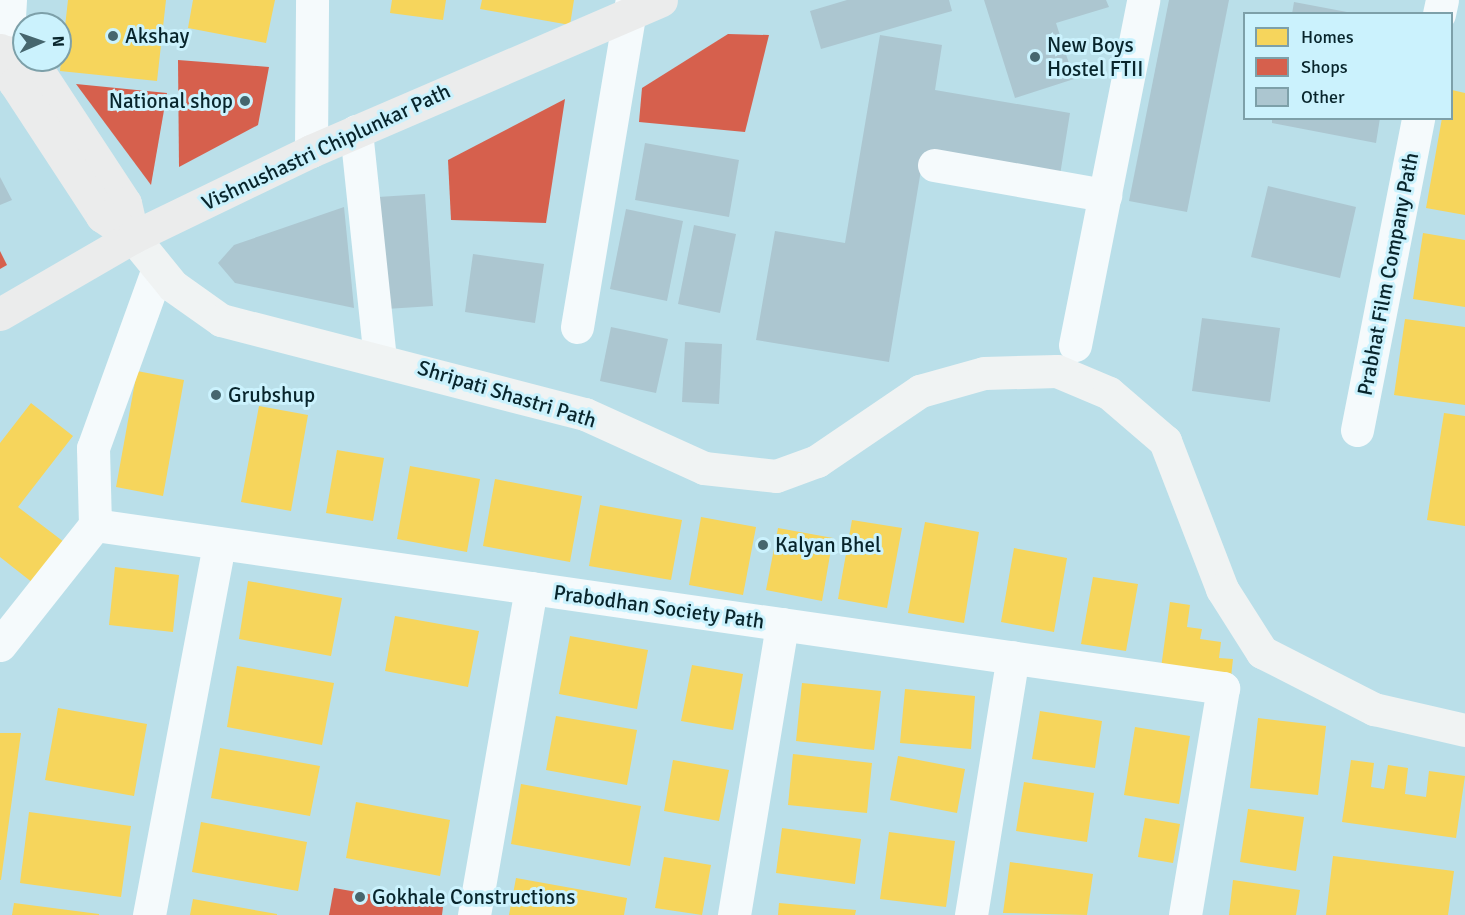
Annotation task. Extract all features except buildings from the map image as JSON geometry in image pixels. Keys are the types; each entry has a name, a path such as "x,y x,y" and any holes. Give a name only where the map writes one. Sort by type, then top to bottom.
{"main road":[{"name":"Vishnushastri Chiplunkar Path","path":"0,314 133,237 311,151 631,6 661,0"},
{"path":"4,51 15,84 102,216 133,237"}],"street":[{"path":"4,51 10,0"},
{"path":"311,151 312,0"},
{"path":"1075,345 1143,0"},
{"path":"578,327 631,6"},
{"name":"Prabhat Film Company Path","path":"1357,430 1418,120"},
{"path":"356,131 380,358"},
{"path":"934,165 1105,195"},
{"name":"Shripati Shastri Path","path":"133,237 157,271 221,320 380,358 585,414 704,468 776,476 817,461 920,391 984,373 1057,371 1109,393 1165,441 1222,589 1262,652 1374,710 1465,729"},
{"path":"0,645 95,525 93,448 157,271"},
{"name":"Prabodhan Society Path","path":"95,525 1223,688 1185,915"},
{"path":"149,915 219,544"},
{"path":"474,915 531,588"},
{"path":"734,915 782,624"},
{"path":"971,915 1013,657"}],"place":[{"name":"Akshay","path":"113,36"},
{"name":"New Boys Hostel FTII","path":"1035,57"},
{"name":"National shop","path":"245,101"},
{"name":"Grubshup","path":"216,395"},
{"name":"Kalyan Bhel","path":"763,545"},
{"name":"Gokhale Constructions","path":"360,897"}]}
